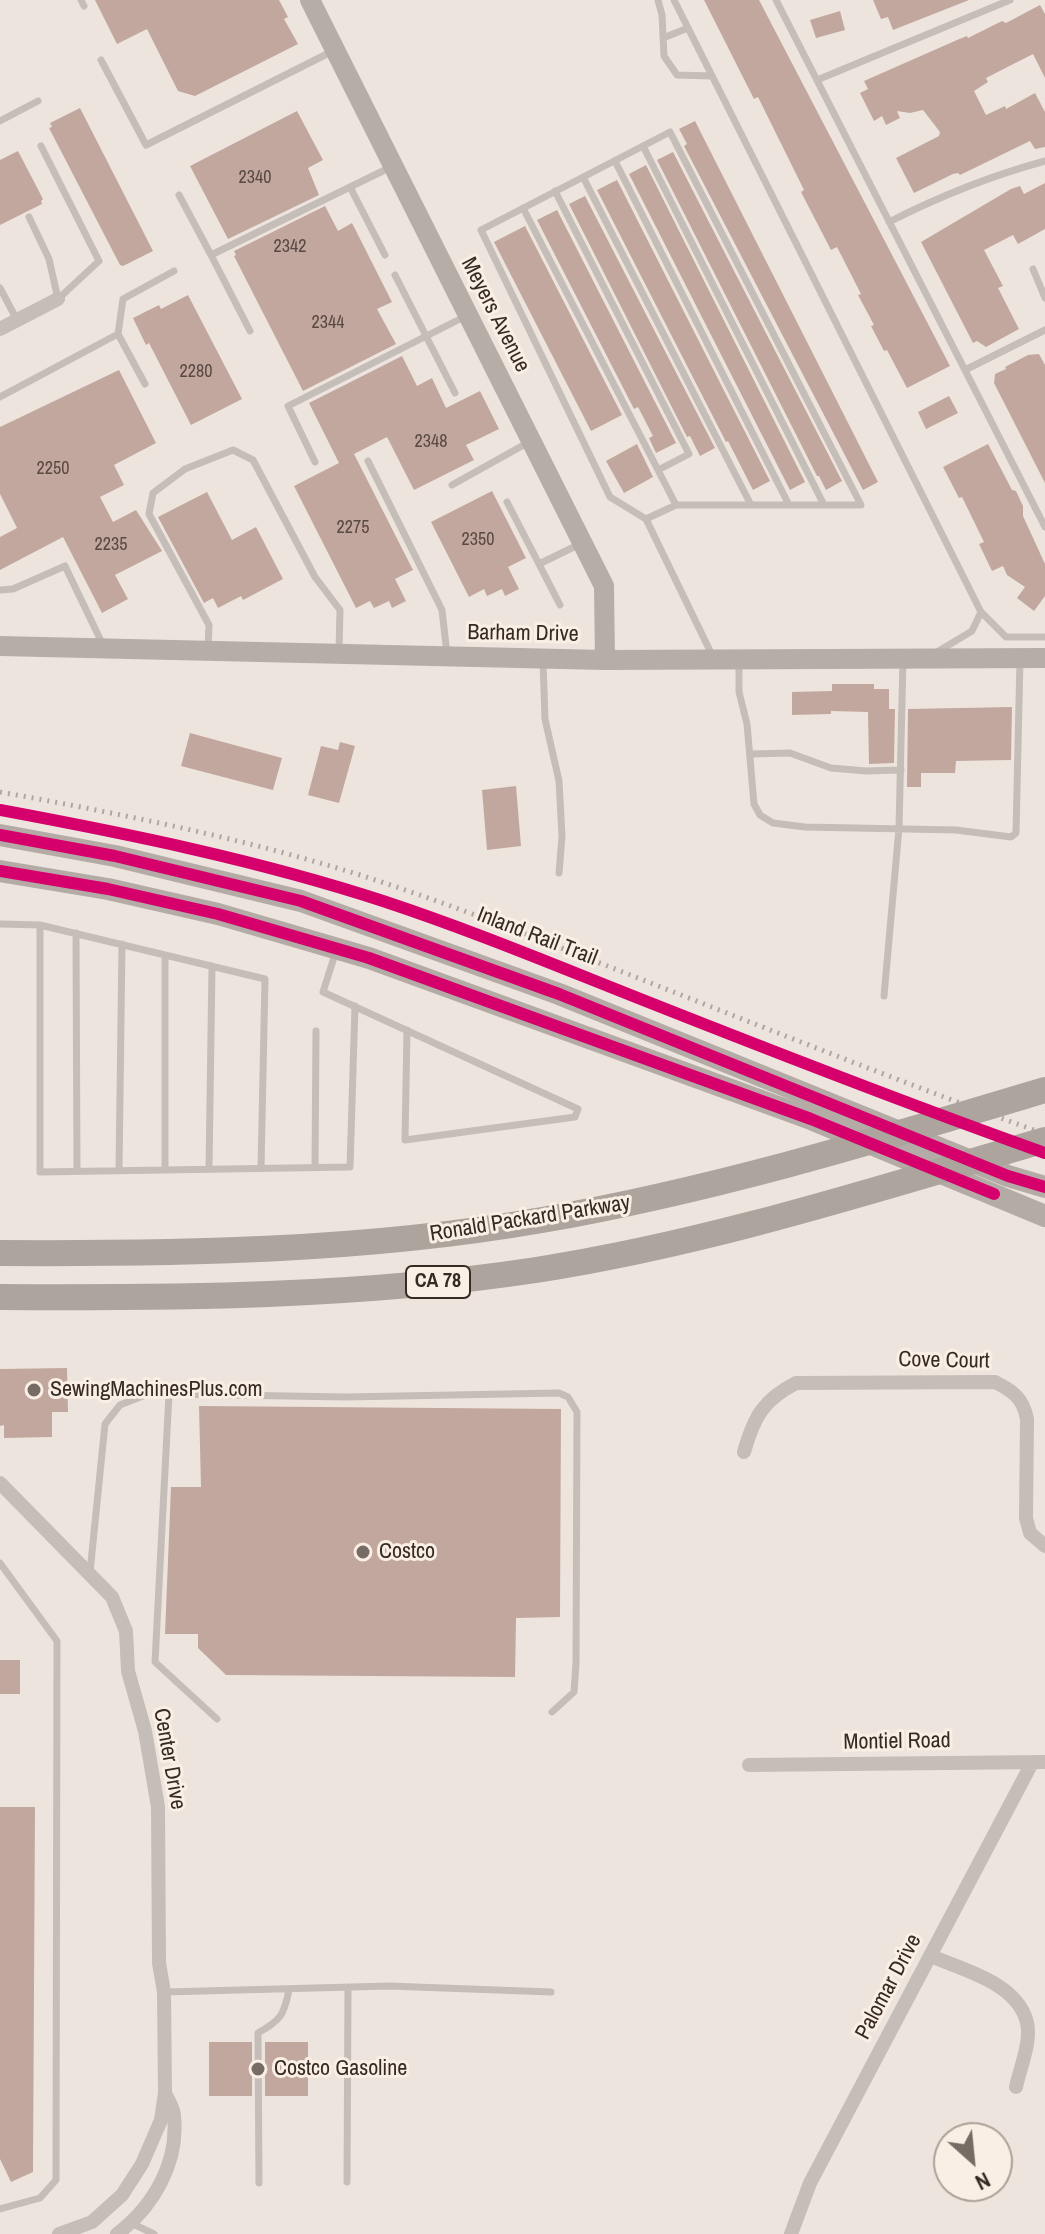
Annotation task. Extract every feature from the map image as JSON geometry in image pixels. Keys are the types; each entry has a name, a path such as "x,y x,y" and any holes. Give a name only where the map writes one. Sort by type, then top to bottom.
{"highway":[{"name":"Ronald Packard Parkway","path":"0,1253 133,1254 387,1240 539,1221 692,1190 796,1164 1045,1090"},
{"name":"CA 78","path":"0,1297 251,1296 454,1280 551,1267 700,1238 1045,1140"}],"main road":[{"path":"0,835 115,856 301,901 559,994 994,1170 1045,1187"},
{"path":"0,871 108,889 204,911 336,948 811,1119 1045,1216"},
{"path":"336,948 346,937 379,928"}],"street":[{"name":"Meyers Avenue","path":"310,0 604,586 605,660"},
{"path":"0,329 58,299"},
{"name":"Barham Drive","path":"0,646 605,660 1045,658"},
{"name":"Cove Court","path":"744,1452 751,1428 763,1407 776,1394 796,1383 995,1382 1013,1391 1024,1404 1027,1419 1026,1518 1030,1533 1045,1546"},
{"name":"Center Drive","path":"0,1483 112,1597 126,1631 128,1671 145,1731 158,1807 159,1963 164,1992 165,2093 161,2120 142,2164 122,2195 92,2222 59,2234"},
{"name":"Montiel Road","path":"749,1765 1038,1762"},
{"name":"Palomar Drive","path":"791,2234 810,2183 1038,1762"},
{"path":"931,1956 1008,1990 1027,2019 1027,2037 1016,2087"},
{"name":"Center Drive","path":"117,2234 131,2223 158,2187 171,2157 174,2114 165,2093"}],"lane":[{"path":"658,0 664,56 677,75 712,76"},
{"path":"674,0 981,612 1006,637 1045,637"},
{"path":"776,0 1045,527"},
{"path":"817,80 1010,0"},
{"path":"663,38 688,28"},
{"path":"101,60 146,145 335,50"},
{"path":"0,121 38,101"},
{"path":"646,519 676,505 861,505 670,132 481,230 610,497 646,519 714,659"},
{"path":"41,146 99,261 58,299"},
{"path":"643,146 824,505"},
{"path":"615,161 789,505"},
{"path":"889,222 940,196 1045,161"},
{"path":"211,255 393,166"},
{"path":"583,177 751,505"},
{"path":"350,187 385,255"},
{"path":"555,191 689,454 658,470"},
{"path":"179,195 250,331"},
{"path":"523,208 676,505"},
{"path":"29,217 49,259 58,299"},
{"path":"1033,269 1045,298"},
{"path":"145,384 118,334 123,299 174,271"},
{"path":"395,275 455,393"},
{"path":"0,288 17,320"},
{"path":"315,462 288,406 468,315"},
{"path":"965,370 1045,330"},
{"path":"0,397 118,334"},
{"path":"452,485 531,441"},
{"path":"208,651 209,625 149,514 153,493 185,469 233,450 253,460 315,577 340,610 339,654"},
{"path":"368,461 442,610 447,656"},
{"path":"507,502 560,605"},
{"path":"539,564 582,543"},
{"path":"0,590 13,589 65,566 104,649"},
{"path":"928,657 972,631 981,612"},
{"path":"884,996 899,828 903,657"},
{"path":"739,659 739,692 747,724 754,804 760,815 773,823 805,827 899,828 1011,837 1016,833 1020,657"},
{"path":"543,659 545,719 559,781 562,836 559,873"},
{"path":"750,754 790,753 831,768 901,770"},
{"path":"0,924 40,925 265,979 261,1168"},
{"path":"40,925 40,1172 350,1167 355,1006"},
{"path":"76,933 77,1171"},
{"path":"119,1170 122,944"},
{"path":"336,948 323,992 355,1006 407,1030 578,1109 575,1117 405,1140 407,1030"},
{"path":"165,955 165,1170"},
{"path":"209,1169 212,966"},
{"path":"315,1168 316,1031"},
{"path":"89,1574 105,1424 120,1405 148,1394 346,1397 559,1393 568,1397 577,1412 576,1663 574,1692 552,1712"},
{"path":"169,1394 155,1662 217,1719"},
{"path":"0,1563 57,1641 56,2180 40,2198 0,2209"},
{"path":"164,1992 389,1986 551,1992"},
{"path":"347,2182 348,1988"},
{"path":"259,2183 258,2033 276,2022 285,2010 289,1990"},
{"path":"131,2223 154,2234"}],"building":[{"path":"95,0 279,0 288,17 284,19 298,44 195,96 178,91 147,29 117,44"},
{"path":"704,0 759,0 950,366 907,388 871,326 874,325 858,295 861,294 837,247 831,250 758,97 754,99"},
{"path":"873,0 969,0 893,30 888,17 881,19"},
{"path":"1040,5 1045,14 1045,78 1033,54 986,78 988,82 974,91 986,115 1005,106 1006,109 1035,93 1045,112 1045,147 1035,149 1030,141 914,193 896,158 939,136 940,132 923,110 910,113 897,111 900,118 886,125 882,116 874,121 860,93 868,89 864,81 1002,21 1006,23"},
{"path":"840,11 845,30 816,38 810,20"},
{"path":"80,108 153,251 123,266 49,128 52,127 50,123"},
{"path":"297,111 323,160 308,168 319,195 228,239 190,166"},
{"path":"695,121 878,482 863,490 684,146 687,144 679,129"},
{"path":"18,151 43,199 42,204 0,225 0,160"},
{"path":"673,152 842,481 826,490 657,160"},
{"path":"646,165 805,482 790,490 629,174"},
{"path":"617,180 770,481 753,490 597,190"},
{"path":"1045,183 1045,229 1018,244 1013,235 984,250 1003,286 998,288 1019,329 986,347 977,341 973,343 921,242 1011,189 1020,186 1024,194"},
{"path":"585,196 715,448 700,456 690,436 687,437 569,204"},
{"path":"325,206 338,231 352,223 392,302 377,309 396,344 303,391 234,251"},
{"path":"557,210 676,443 656,453 649,438 653,436 638,407 634,409 537,220"},
{"path":"525,226 622,415 591,431 494,242"},
{"path":"188,295 242,399 191,425 133,318 159,305 161,309"},
{"path":"1039,354 1045,365 1045,483 994,383 995,374 1005,367 1028,355"},
{"path":"402,356 417,386 432,378 446,408 480,391 499,429 466,445 474,460 414,490 387,437 354,454 413,570 395,579 406,601 392,608 389,601 374,608 370,601 356,608 294,486 339,463 309,403"},
{"path":"119,370 156,443 114,465 124,485 100,497 113,522 136,510 162,551 115,575 128,599 102,613 63,537 0,570 0,537 17,528 0,494 0,427"},
{"path":"949,396 958,413 926,429 918,412"},
{"path":"637,444 653,477 624,493 606,461"},
{"path":"988,444 1012,490 1016,491 1023,506 1023,516 1045,564 1045,596 1034,611 1017,598 1025,587 1007,575 1003,566 992,571 979,544 984,542 943,467"},
{"path":"492,491 526,558 508,567 519,589 505,596 502,589 487,596 484,589 469,597 431,522"},
{"path":"207,492 232,540 256,527 283,579 243,600 241,596 218,608 213,598 204,603 158,517"},
{"path":"832,684 874,684 874,689 889,689 889,709 895,709 894,763 869,764 868,712 831,711 831,714 792,715 792,692 832,691"},
{"path":"1012,707 1011,760 956,761 955,773 921,773 921,787 907,787 908,709"},
{"path":"190,733 282,758 273,790 181,766"},
{"path":"340,742 355,746 339,803 308,795 321,746 338,750"},
{"path":"516,786 521,846 487,850 482,790"},
{"name":"SewingMachinesPlus.com","path":"67,1368 68,1412 52,1412 52,1437 4,1438 4,1425 0,1426 0,1369"},
{"name":"Costco","path":"199,1406 561,1409 560,1617 516,1618 515,1677 226,1675 198,1648 198,1634 165,1634 171,1487 201,1487"},
{"path":"0,1660 20,1660 20,1694 0,1694"},
{"path":"0,1807 35,1807 33,2172 11,2182 0,2159"},
{"path":"209,2042 252,2042 252,2096 209,2096"},
{"path":"265,2042 308,2042 308,2096 265,2096"}],"railway":[{"path":"0,792 182,828 360,875 500,924 1045,1134"}],"cycle path":[{"name":"Inland Rail Trail","path":"0,810 193,849 383,901 1045,1153"},
{"path":"0,835 115,856 301,901 559,994 1008,1176 1045,1187"},
{"path":"0,871 108,889 218,914 369,958 811,1119 994,1194"}],"place":[{"name":"SewingMachinesPlus.com","path":"34,1390"},
{"name":"Costco","path":"363,1552"},
{"name":"Costco Gasoline","path":"258,2069"}]}
